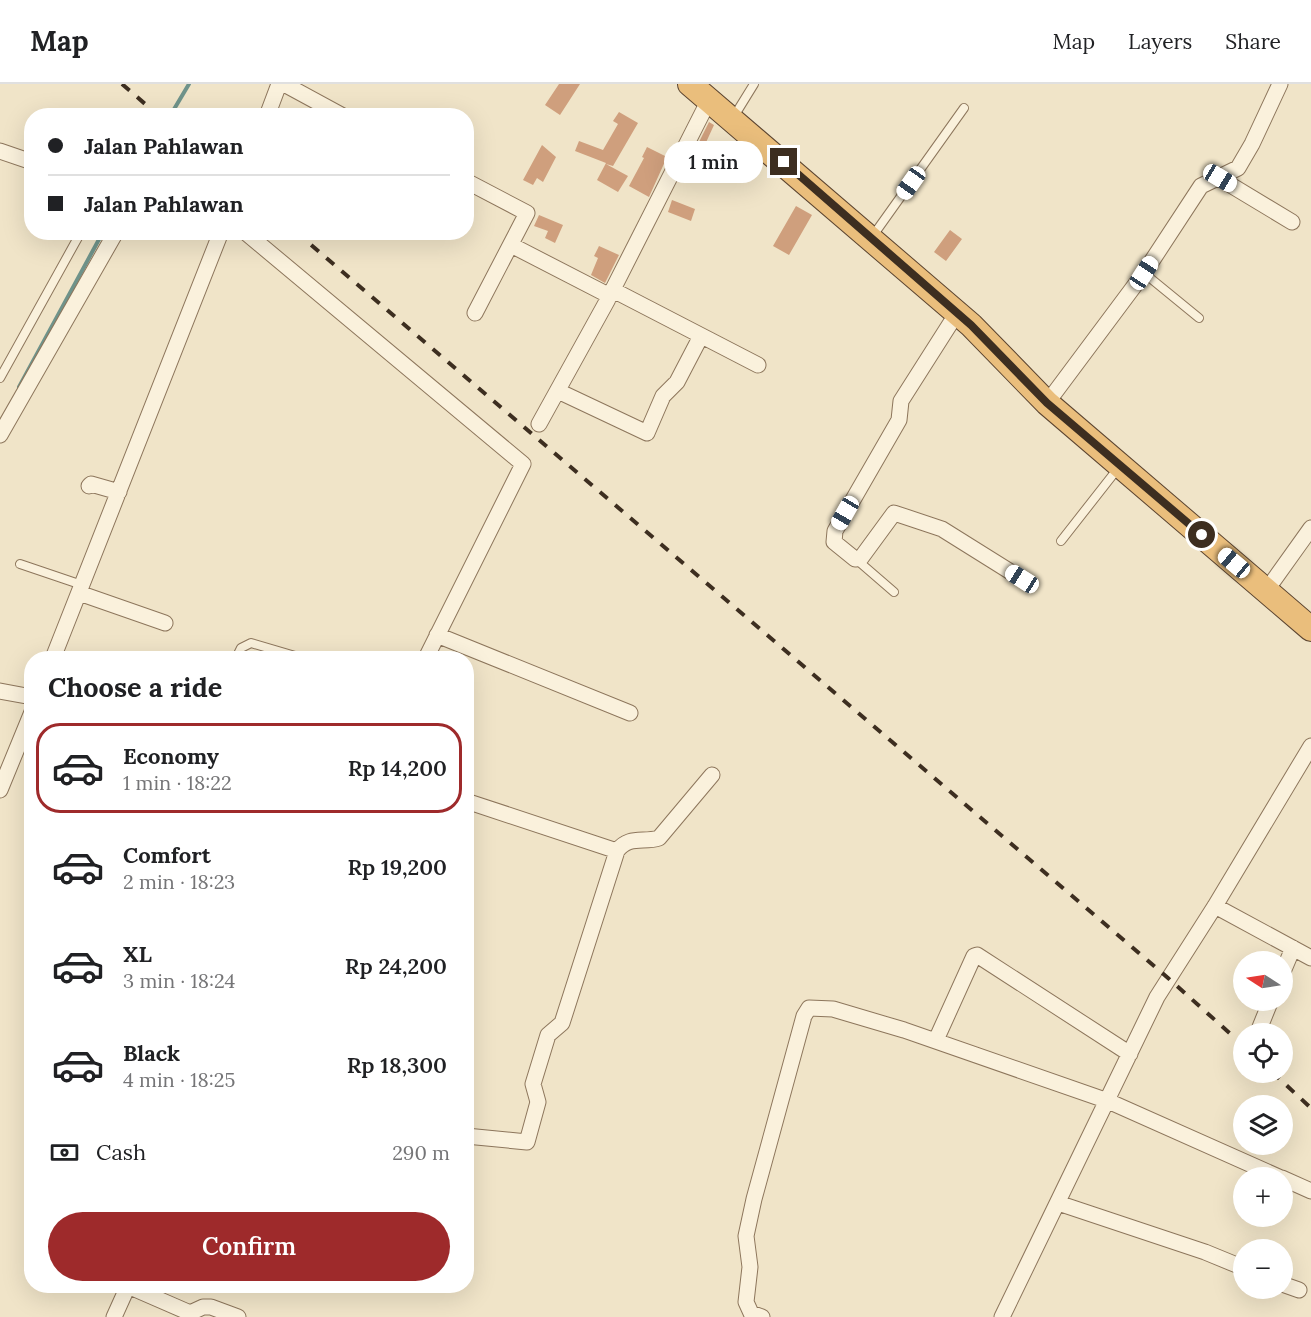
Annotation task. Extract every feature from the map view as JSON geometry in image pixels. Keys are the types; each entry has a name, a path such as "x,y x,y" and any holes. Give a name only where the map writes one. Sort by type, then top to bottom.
{"highway":[{"path":"690,84 957,313 1047,403 1311,629"}],"street":[{"path":"270,108 279,84"},
{"path":"284,84 328,108"},
{"path":"1047,403 1144,273 1201,186 1232,173 1246,155 1280,84"},
{"path":"539,424 611,293 709,100"},
{"path":"0,151 24,159"},
{"path":"1220,178 1292,222"},
{"path":"474,185 525,211 526,216 475,313"},
{"path":"0,435 111,240"},
{"path":"56,651 218,240"},
{"path":"255,240 523,464 429,651"},
{"path":"511,245 758,365"},
{"path":"957,313 902,401 899,420 835,531 834,542 857,560 865,553 894,513 942,529 1022,579"},
{"path":"558,391 647,433 663,396 677,382 701,336"},
{"path":"89,486 91,484 119,492"},
{"path":"1266,591 1311,528"},
{"path":"80,589 165,623"},
{"path":"437,635 630,713"},
{"path":"0,691 24,696"},
{"path":"0,790 24,732"},
{"path":"1002,1317 1168,978 1215,906 1311,746"},
{"path":"474,1137 527,1142 538,1102 533,1084 548,1035 562,1023 616,851 626,842 635,839 659,838 712,775"},
{"path":"474,804 616,851"},
{"path":"1215,906 1311,958"},
{"path":"936,1040 974,956 977,955 1130,1054"},
{"path":"762,1317 751,1313 746,1302 750,1267 746,1236 754,1199 807,1010 813,1006 832,1009 936,1040 1108,1101 1257,1167"},
{"path":"1293,1183 1311,1191"},
{"path":"1058,1203 1233,1264"},
{"path":"1293,1288 1299,1290"},
{"path":"114,1317 125,1293"},
{"path":"144,1293 190,1313 211,1306 238,1317"}],"lane":[{"path":"732,119 754,84"},
{"path":"871,238 964,108"},
{"path":"0,378 77,240"},
{"path":"1144,273 1199,318"},
{"path":"1061,541 1120,466"},
{"path":"857,560 894,592"},
{"path":"20,564 80,589"},
{"path":"240,651 251,643 278,651"}],"building":[{"path":"559,84 580,84 560,115 545,105"},
{"path":"619,112 638,123 613,166 606,164 628,176 618,192 597,180 606,163 575,151 579,141 603,150 618,124 613,121"},
{"path":"709,122 714,125 703,149 697,146"},
{"path":"542,145 556,157 543,182 537,178 533,185 523,180"},
{"path":"647,147 667,157 649,197 629,186 644,158 642,157"},
{"path":"672,200 695,209 691,221 668,212"},
{"path":"796,206 812,215 789,255 773,246"},
{"path":"539,215 563,225 555,243 545,238 548,231 534,226"},
{"path":"950,230 962,239 946,261 934,252"},
{"path":"599,246 619,255 605,283 591,275 598,258 594,256"}],"waterway":[{"path":"175,108 189,84"},
{"path":"19,387 99,240"}],"railway":[{"path":"122,84 150,108"},
{"path":"305,240 1233,1036"},
{"path":"1284,1083 1311,1108"}],"route":[{"path":"784,162 971,325 1047,403 1202,535"}]}
